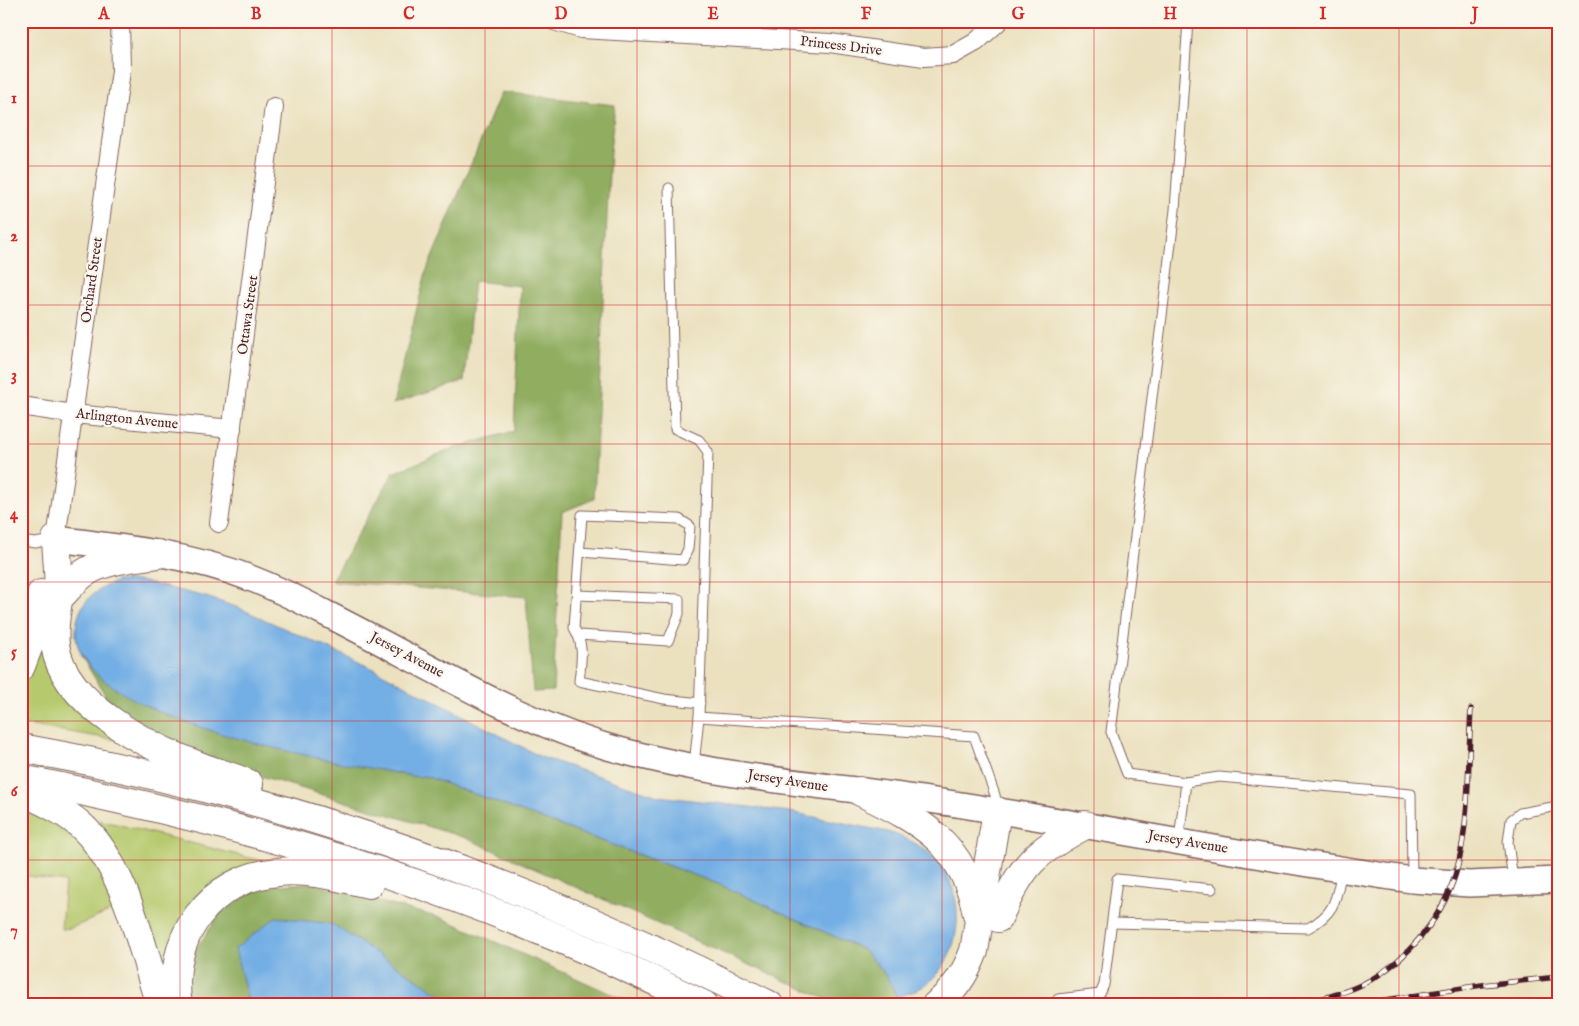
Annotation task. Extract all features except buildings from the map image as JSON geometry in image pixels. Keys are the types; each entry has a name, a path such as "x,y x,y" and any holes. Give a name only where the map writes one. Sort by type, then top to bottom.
{"highway":[{"path":"21,666 42,608 56,539"},
{"path":"42,608 92,568 119,560 158,554"},
{"path":"42,608 54,634 58,658 81,694 108,717 136,736 168,753 240,780 353,830"},
{"path":"21,748 180,782 353,830 456,866 562,908 644,944 759,1000"},
{"path":"21,779 133,801 236,827 336,856 486,910 583,949 696,1001"},
{"path":"21,791 54,807 76,821 101,847 119,880 160,1005"},
{"path":"860,791 913,818 948,846 967,877 989,922"},
{"path":"961,1005 983,974 991,950 989,922 1004,812"},
{"path":"936,1005 956,985 970,964 989,922 1034,857 1054,841 1085,825"},
{"path":"178,1005 176,965 180,949 192,923 199,912 219,894 248,878 278,872 322,874 486,910"}],"main road":[{"name":"Jersey Avenue","path":"56,539 197,561 262,583 352,626 481,694 562,730 615,748 694,766 822,788 860,791 1004,812 1179,840 1342,870 1412,880 1451,884 1558,880"}],"street":[{"name":"Orchard Street","path":"56,539 121,71 120,21"},
{"name":"Princess Drive","path":"554,21 581,29 830,42 924,57 953,55 976,42 999,21"},
{"name":"Ottawa Street","path":"219,522 274,107"},
{"name":"Arlington Avenue","path":"21,406 73,414 232,429"}],"lane":[{"path":"1188,21 1175,210 1112,732 1127,774 1186,782 1219,777 1412,794 1412,880"},
{"path":"669,188 674,429 699,440 708,452 700,703 694,766"},
{"path":"580,552 683,560 688,549 690,526 678,519 582,515 574,628 579,635 583,652 579,681 664,699 700,703"},
{"path":"21,541 35,542 56,539"},
{"path":"577,595 679,599 679,614 675,629 668,641 579,635"},
{"path":"699,717 974,736 995,795 1004,812"},
{"path":"1179,840 1186,782"},
{"path":"1514,883 1508,842 1511,820 1520,813 1558,806"},
{"path":"1112,922 1308,928 1322,920 1334,908 1342,870"},
{"path":"1058,999 1100,994 1104,985 1117,879 1212,889"}],"green space":[{"path":"501,92 615,105 610,152 594,499 562,512 553,691 533,692 526,597 331,581 393,473 451,449 514,431 520,286 474,281 464,381 393,404 426,272"},
{"path":"42,648 117,740 21,724 21,680"},
{"path":"80,654 100,674 122,691 145,705 195,726 249,741 329,759 418,777 425,776 721,885 862,949 882,971 897,997 888,1005 839,1005 466,838 204,759 112,706"},
{"path":"21,804 68,825 100,862 114,910 71,928 61,929 65,882 21,875"},
{"path":"100,820 270,863 226,875 163,975 116,850"},
{"path":"310,883 444,919 636,1005 191,1005 186,995 193,953 220,914 261,886"}],"water":[{"path":"117,581 140,581 206,597 239,608 374,669 541,757 658,796 790,812 888,832 917,844 932,856 944,870 952,887 956,905 957,924 954,942 947,960 936,975 922,987 897,997 882,971 862,949 721,885 425,776 418,777 383,771 278,749 219,733 163,713 117,690 86,662 76,629 80,612 94,593"},
{"path":"276,917 332,924 457,1005 249,1005 235,949"}],"railway":[{"path":"1298,1005 1348,991 1380,974 1410,949 1435,918 1452,883 1462,847 1467,808 1471,709"},
{"path":"1354,1005 1482,985 1558,977"}]}
